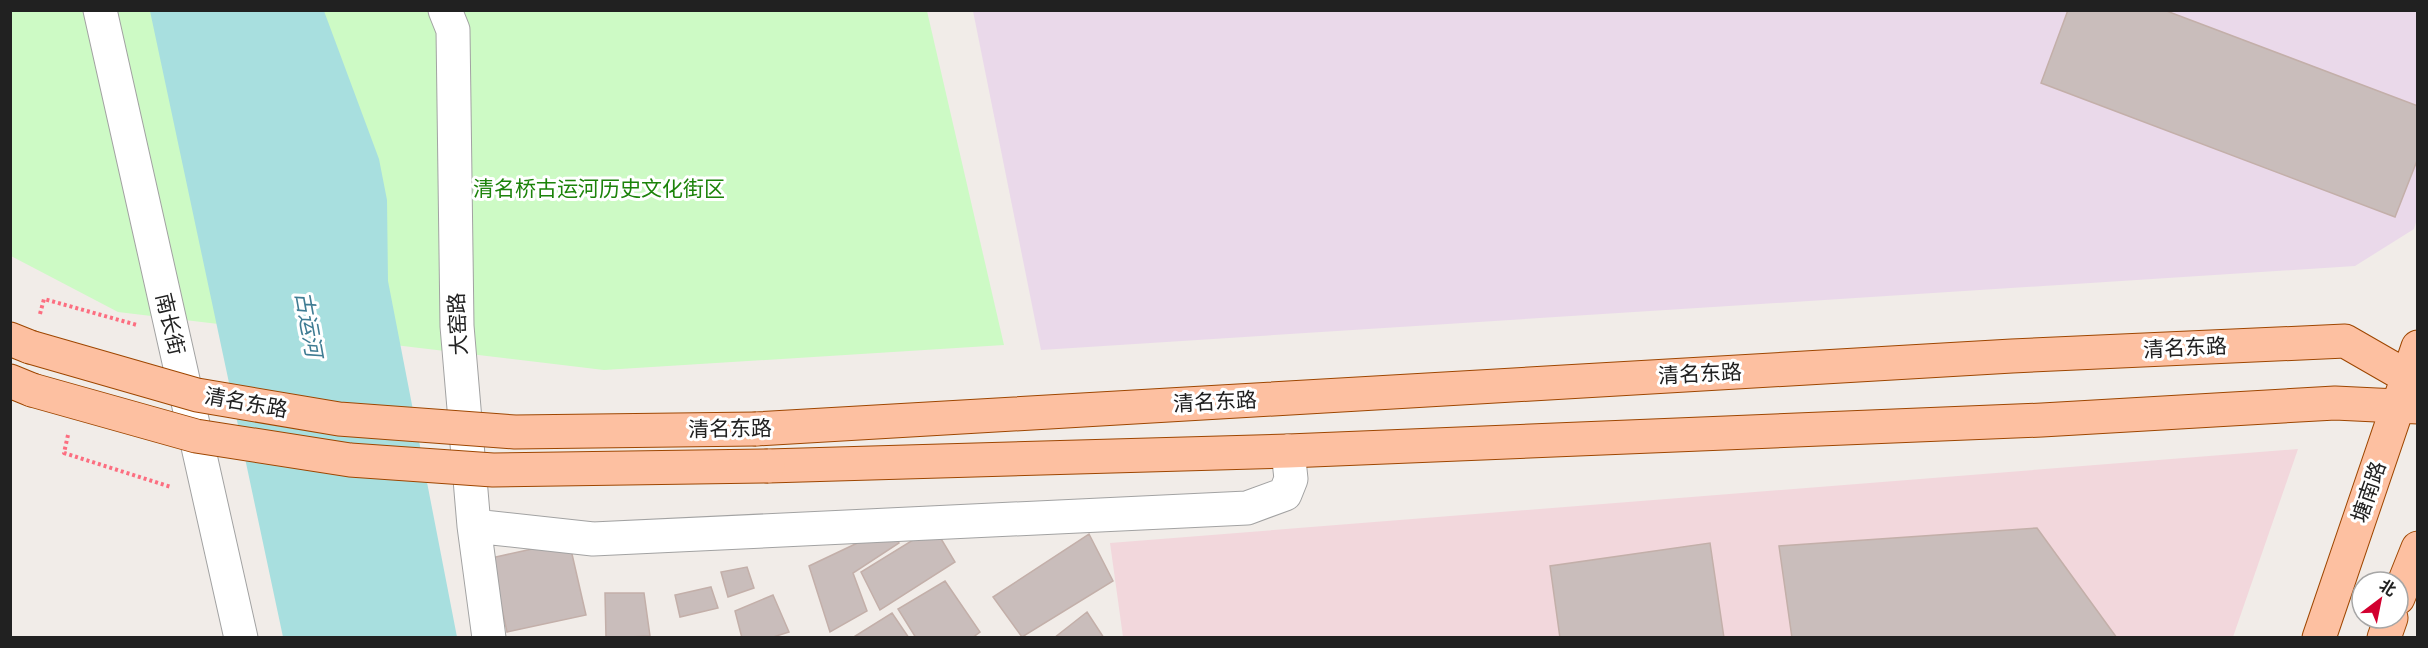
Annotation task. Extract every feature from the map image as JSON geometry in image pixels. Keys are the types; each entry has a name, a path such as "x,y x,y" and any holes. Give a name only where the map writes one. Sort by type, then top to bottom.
{"main road":[{"name":"清名东路","path":"20,343 197,395 339,419 515,432 756,429 2012,356 2345,341 2410,393"},
{"name":"塘南路","path":"2319,638 2410,393 2418,347"},
{"name":"清名东路","path":"21,385 196,436 350,460 493,470 768,466 1288,451 2042,420 2336,403 2410,393"},
{"path":"2410,574 2418,548"}],"street":[{"name":"南长街","path":"100,10 241,638"},
{"name":"大窑路","path":"445,10 453,30 457,326 474,526 489,638"},
{"path":"474,526 593,539 1247,508 1285,494 1291,479 1288,451"}],"path":[{"path":"20,343 44,299 172,335"},
{"path":"76,402 64,453 209,499"}],"shaded area":[{"path":"973,11 2417,11 2417,219 2414,229 2355,266 1041,350"},
{"path":"2298,449 2233,637 1123,637 1110,543"}],"green space":[{"name":"清名桥古运河历史文化街区","path":"10,11 927,11 1004,345 604,370 118,312 11,256"}],"water":[{"name":"古运河","path":"150,11 324,11 379,159 387,200 388,281 457,637 283,637"}],"building":[{"path":"2068,10 2164,10 2418,106 2418,158 2395,217 2041,83"},
{"path":"891,527 899,543 853,573 867,611 830,632 809,566"},
{"path":"934,527 955,562 880,610 861,572"},
{"path":"2037,528 2117,638 1792,638 1779,546"},
{"path":"1089,534 1113,581 1022,637 993,597"},
{"path":"569,541 586,615 507,632 491,558"},
{"path":"1710,543 1724,638 1560,638 1550,566"},
{"path":"747,567 754,588 728,597 721,572"},
{"path":"945,581 980,632 972,638 916,638 898,609"},
{"path":"711,587 718,608 680,617 675,595"},
{"path":"605,593 644,593 650,636 606,638"},
{"path":"773,595 789,632 770,638 742,638 735,611"},
{"path":"1087,612 1104,638 1054,638"},
{"path":"892,613 909,638 852,638"}]}
